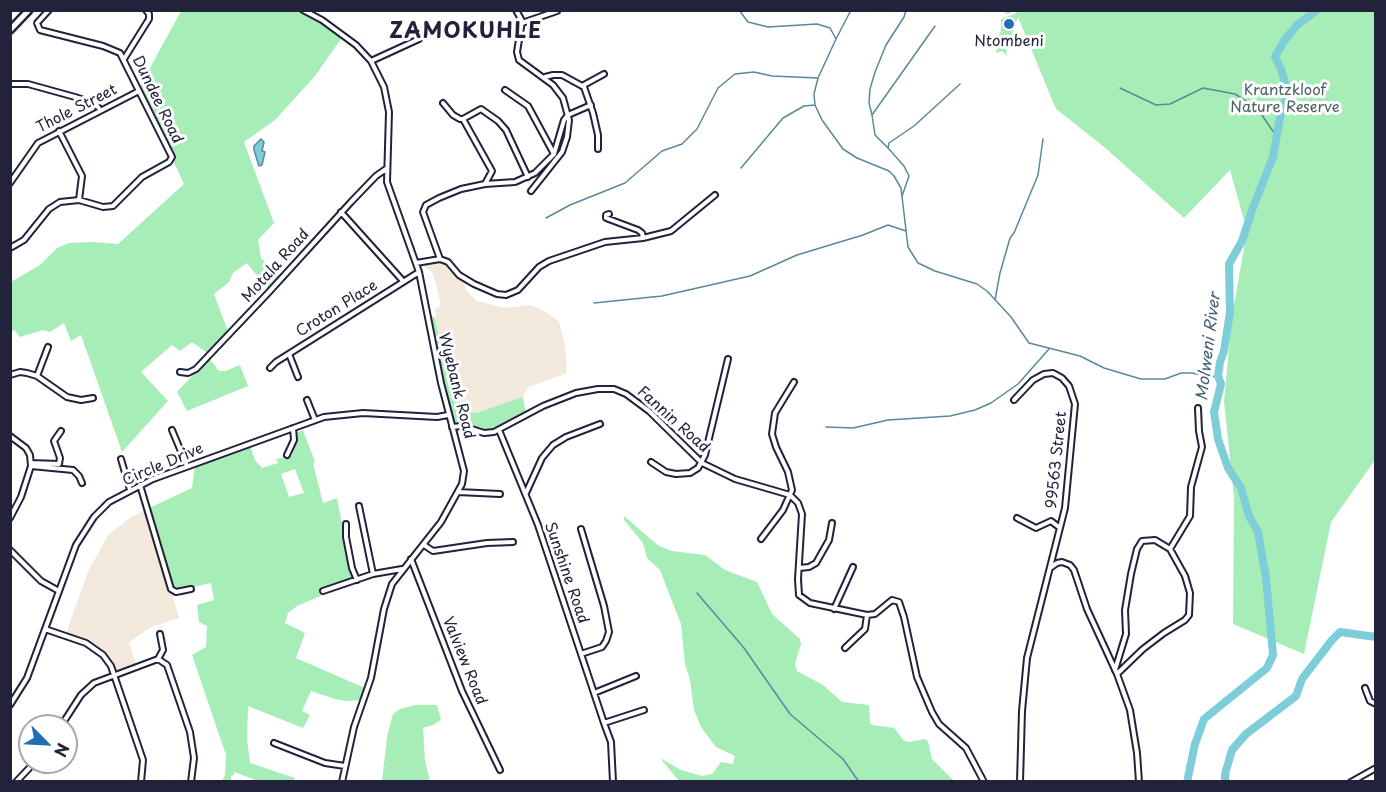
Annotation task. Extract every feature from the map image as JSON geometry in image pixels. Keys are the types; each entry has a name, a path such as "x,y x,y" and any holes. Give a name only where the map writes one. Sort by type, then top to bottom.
{"main road":[{"path":"10,30 29,10"}],"street":[{"name":"Dundee Road","path":"49,10 37,23 40,30 118,51 171,154 169,162 142,177 113,206 103,207 79,200"},
{"path":"124,59 149,18 146,10"},
{"name":"Wyebank Road","path":"303,10 356,45 380,77 387,97 389,112 386,168 393,201 419,272 448,415 464,471 458,492 441,522 392,584 387,598 371,678 354,727 342,782"},
{"path":"516,10 521,16 522,23 517,52 519,60 554,85 563,98 568,115 567,137 562,152 531,191"},
{"path":"522,23 559,11"},
{"path":"370,61 419,39"},
{"path":"582,86 604,74"},
{"path":"545,77 562,75 582,86 591,105 598,135 598,149"},
{"path":"10,84 28,84 75,97 96,104 100,111"},
{"path":"505,90 528,106 554,154"},
{"name":"Thole Street","path":"12,180 35,145 58,131 139,91"},
{"path":"443,102 453,115 463,120 492,171 484,184"},
{"path":"440,259 424,214 425,207 450,193 484,184 515,182 528,177 541,168 554,154 564,120 568,115 591,105"},
{"path":"463,120 481,109 502,126 528,177"},
{"path":"10,248 30,235 47,211 54,206 79,200 82,176 58,131"},
{"name":"Motala Road","path":"180,372 188,373 196,369 375,176 386,168"},
{"path":"416,263 440,259 448,262 459,275 474,284 497,294 506,295 518,290 544,263 605,242 643,238 671,231 715,195"},
{"path":"341,213 403,281"},
{"path":"609,214 606,218 638,230 642,233 643,238"},
{"name":"Croton Place","path":"270,368 419,272"},
{"path":"36,376 48,347"},
{"path":"289,354 298,377"},
{"path":"651,462 670,473 682,474 696,470 702,463 728,359"},
{"path":"10,375 20,372 36,376 67,397 81,400 93,398"},
{"name":"99563 Street","path":"1014,400 1033,380 1044,374 1053,374 1066,382 1075,399 1065,508 1050,569"},
{"path":"761,539 783,510 792,488 772,434 775,413 794,382"},
{"name":"Fannin Road","path":"500,430 543,406 576,393 614,389 626,394 649,411 702,463 735,478 790,495"},
{"path":"307,400 315,420"},
{"path":"1170,549 1190,516 1191,487 1202,447 1198,408"},
{"name":"Circle Drive","path":"10,705 27,678 74,550 89,524 109,502 140,485 188,465 315,420 363,413 437,417 448,415"},
{"path":"525,494 542,458 553,445 566,437 600,424"},
{"path":"452,427 462,426 484,433 500,430"},
{"path":"286,455 294,440 293,428"},
{"path":"172,430 188,465"},
{"name":"Sunshine Road","path":"500,430 525,494 605,723 611,742 613,782"},
{"path":"31,465 59,464 60,458 54,441 61,431"},
{"path":"10,436 26,448 31,465 21,497 10,518"},
{"path":"121,459 130,490"},
{"path":"31,465 73,471 82,483"},
{"path":"140,485 171,589 176,592 191,589"},
{"path":"458,492 500,494"},
{"path":"790,495 798,503 802,514 798,590 801,598 810,603 867,615 875,614 892,600 901,605 917,677 932,712 939,724 963,743 984,782"},
{"path":"359,506 373,574"},
{"path":"1017,519 1036,528 1051,521 1061,528"},
{"path":"346,524 345,533 352,568 357,580"},
{"path":"799,568 809,567 816,563 829,540 832,524"},
{"path":"581,530 604,606 609,632 602,647 581,654"},
{"path":"1155,540 1170,549 1182,569 1190,593 1190,615 1116,672 1126,634 1125,610 1139,544 1142,541 1155,540"},
{"path":"424,545 431,551 435,551 487,543 513,542"},
{"path":"10,550 41,582 58,591"},
{"name":"Valview Road","path":"411,560 462,691 500,771"},
{"path":"1020,782 1026,658 1050,569 1062,562 1072,567 1087,609 1116,672 1130,710 1137,753 1138,782"},
{"path":"834,609 853,567"},
{"path":"323,591 373,574 403,569"},
{"path":"845,648 865,629 867,615"},
{"path":"45,629 86,644 96,649 107,660 115,674 143,760 141,782"},
{"path":"69,714 90,685 158,659 163,650 160,634"},
{"path":"158,659 168,665 190,732 194,758 191,782"},
{"path":"594,693 636,676"},
{"path":"1365,688 1370,700 1376,704"},
{"path":"605,723 644,710"},
{"path":"274,743 325,763 345,766"},
{"path":"1352,782 1376,768"}],"shaded area":[{"path":"445,261 477,301 505,308 530,305 546,312 559,322 565,346 567,370 565,374 528,387 523,397 498,407 473,413 460,406 444,362 438,333 435,309 441,306 437,288 432,272 425,268 423,263"},
{"path":"147,509 179,618 151,627 129,642 137,667 114,674 111,666 96,649 65,636 88,572 108,535 131,517"}],"green space":[{"path":"181,11 302,11 343,36 315,76 275,120 244,142 274,223 258,240 261,258 281,279 270,292 247,263 233,273 229,282 214,294 229,334 210,355 192,342 180,351 172,345 141,372 168,401 122,452 81,335 71,341 64,323 50,332 43,330 20,337 14,330 11,332 11,282 40,265 57,248 69,243 118,244 184,184 139,88"},
{"name":"Krantzkloof Nature Reserve","path":"1016,11 1375,11 1375,460 1331,522 1304,654 1233,624 1234,498 1224,401 1232,316 1247,231 1230,170 1184,218 1103,146 1056,109 1018,17 1012,33 1014,40 1012,46 1006,48 1007,56 1002,51 996,53 997,47 1003,48 997,39 1001,31 1001,19 1017,13"},
{"path":"435,317 444,362 461,406 473,413 523,397 526,414 489,433 462,426 451,427 428,318"},
{"path":"209,358 219,371 240,365 248,386 187,411 177,392"},
{"path":"303,430 315,462 313,463 323,503 337,498 353,582 297,606 288,613 285,623 305,633 296,658 367,689 363,700 347,701 311,691 302,711 310,715 303,728 248,706 247,739 250,763 295,778 294,781 258,781 234,772 231,781 222,781 225,775 226,755 192,655 206,647 207,626 199,622 197,605 214,600 211,583 171,592 147,509 192,488 195,464 250,445 255,460 262,468 278,463 276,459 292,456 297,441 296,433","holes":["295,469 304,493 289,497 281,474"]},
{"path":"624,516 659,546 672,551 705,555 725,570 757,582 772,614 800,639 801,644 795,663 797,671 823,685 842,702 869,705 870,723 873,725 894,728 904,741 924,739 928,741 932,759 954,781 679,781 660,758 681,770 702,776 712,774 721,762 733,764 735,756 716,747 701,727 694,710 690,680 685,664 681,624 660,570 647,558 643,543 624,520"},
{"path":"415,705 437,705 441,720 423,728 425,761 430,781 382,781 387,737 393,714 400,709"}],"water":[{"path":"261,139 264,142 262,151 265,152 262,165 259,166 254,146"}],"waterway":[{"path":"739,10 748,22 768,27 817,24 830,28 836,39 818,78 814,94 815,105 822,120 843,149 857,158 889,171 894,176 901,188 908,247 918,263 935,271 977,284 987,291 1011,317 1029,343 1080,356 1104,368 1141,379 1165,379 1181,373 1205,376"},
{"path":"836,39 851,10"},
{"path":"872,115 869,103 875,72 886,45 906,10"},
{"name":"Molweni River","path":"1187,782 1195,744 1204,719 1267,668 1273,655 1266,578 1258,532 1249,516 1241,488 1228,468 1218,439 1214,412 1221,384 1218,376 1230,312 1229,264 1242,241 1273,157 1281,112 1288,93 1275,57 1297,25 1317,10"},
{"path":"887,147 875,135 872,115 935,26"},
{"path":"546,218 570,205 625,183 662,151 682,144 697,129 718,88 735,74 754,72 772,76 818,78"},
{"path":"902,196 909,176 904,166 888,148 889,143 914,126 960,84"},
{"path":"1120,88 1156,105 1170,104 1203,88 1235,94 1257,108 1277,137"},
{"path":"741,168 783,118 804,106 815,105"},
{"path":"995,300 1010,238 1038,175 1043,139"},
{"path":"594,303 662,296 750,276 797,255 888,225 906,231"},
{"path":"826,427 853,428 888,420 950,416 975,410 991,403 1018,384 1049,349"},
{"path":"1210,377 1218,376"},
{"path":"697,593 744,648 790,714 843,759 859,782"},
{"path":"1225,782 1232,750 1246,734 1296,696 1302,679 1340,632 1376,637"}],"place":[{"name":"Ntombeni","path":"1009,24"}],"district":[{"name":"ZAMOKUHLE","path":"466,32"}]}
